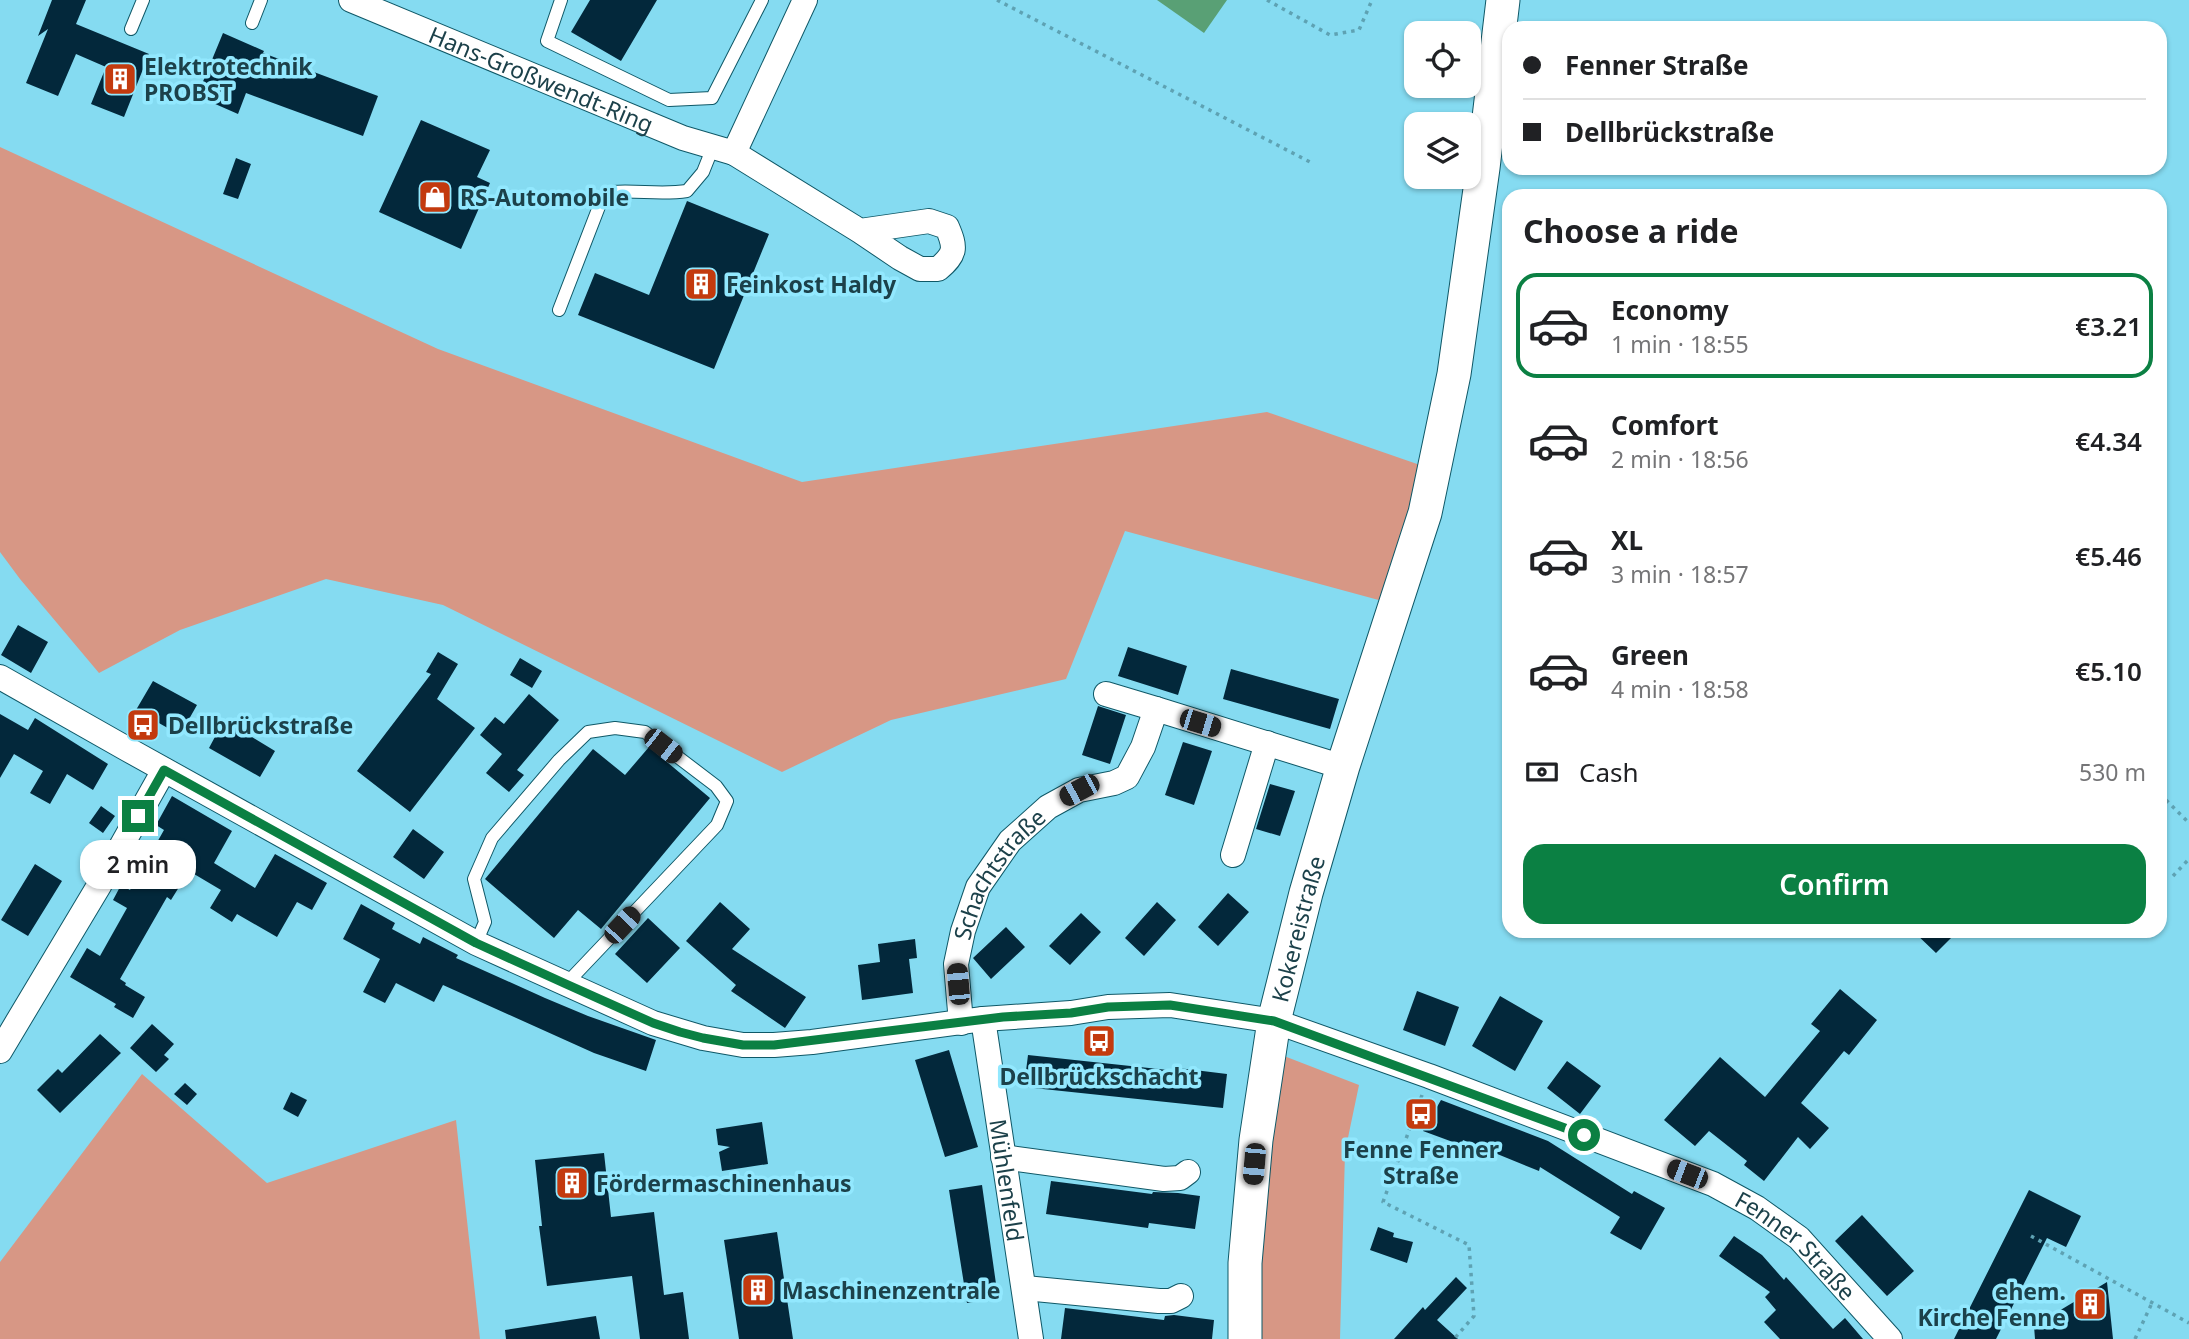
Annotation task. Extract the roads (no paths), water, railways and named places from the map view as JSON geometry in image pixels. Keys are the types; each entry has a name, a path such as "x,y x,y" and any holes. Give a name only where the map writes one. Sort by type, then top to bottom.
{"main road":[{"name":"Kokereistraße","path":"1245,1339 1245,1263 1256,1140 1274,1021 1339,779 1425,513 1454,374 1503,0"}],"street":[{"name":"Hans-Großwendt-Ring","path":"351,0 683,138 724,150 860,231"},
{"path":"724,150 805,0"},
{"name":"Fenner Straße","path":"0,677 476,943 653,1023 703,1038 743,1045 774,1045 1108,1007 1170,1005 1274,1021 1429,1076 1713,1184 1758,1208 1799,1238 1890,1339"},
{"path":"1106,694 1331,762"},
{"name":"Schachtstraße","path":"972,1021 956,964 963,931 978,887 1010,842 1048,807 1079,790 1114,783 1127,777 1143,747 1156,709"},
{"path":"1233,855 1267,743"},
{"path":"0,1051 100,884 164,770"},
{"name":"Mühlenfeld","path":"972,1021 1003,1157 1031,1339"},
{"path":"1003,1157 1164,1179 1180,1178 1188,1172"},
{"path":"1024,1287 1158,1301 1171,1301 1181,1296"}],"lane":[{"path":"131,29 143,0"},
{"path":"252,23 261,0"},
{"path":"561,0 547,41 669,100 712,98 762,0"},
{"path":"559,310 600,204 612,191 662,194 687,191 724,150"},
{"path":"476,943 485,922 474,879 492,838 559,760 588,732 615,728 646,732 716,786 727,801 717,825 566,984"}],"place":[{"name":"Elektrotechnik PROBST","path":"120,79"},
{"name":"RS-Automobile","path":"435,197"},
{"name":"Feinkost Haldy","path":"701,284"},
{"name":"Dellbrückstraße","path":"143,725"},
{"name":"Dellbrückschacht","path":"1099,1041"},
{"name":"Fenne Fenner Straße","path":"1421,1114"},
{"name":"Fördermaschinenhaus","path":"572,1183"},
{"name":"Maschinenzentrale","path":"758,1290"},
{"name":"ehem. Kirche Fenne","path":"2090,1304"}]}
